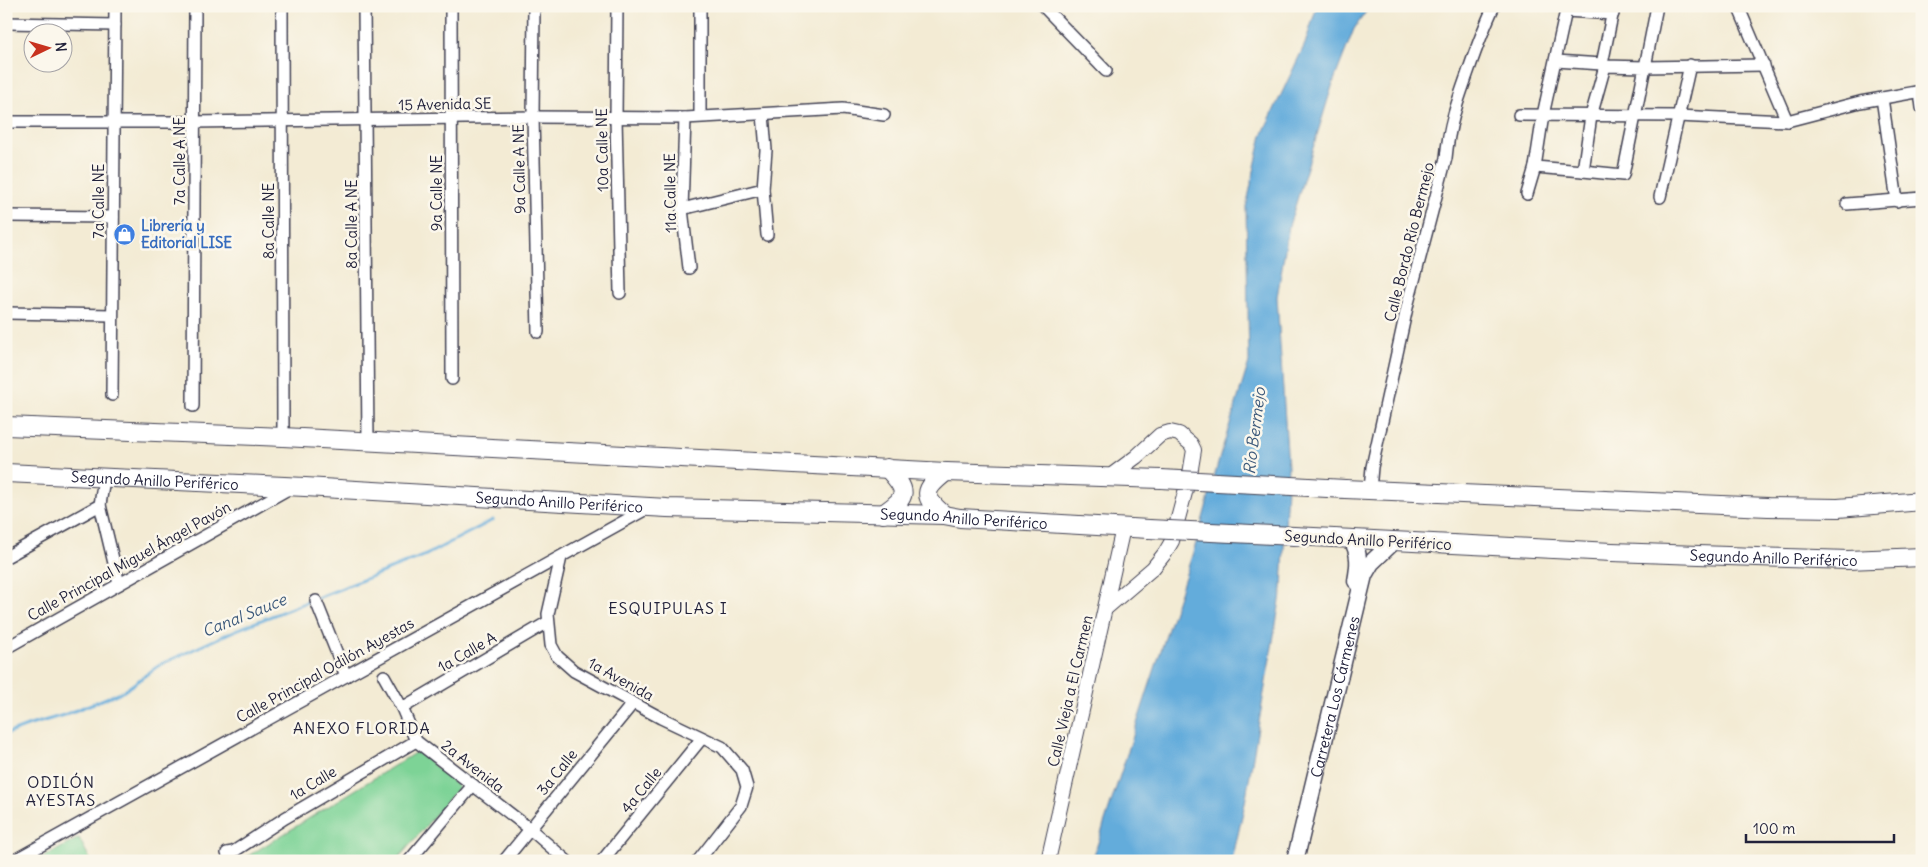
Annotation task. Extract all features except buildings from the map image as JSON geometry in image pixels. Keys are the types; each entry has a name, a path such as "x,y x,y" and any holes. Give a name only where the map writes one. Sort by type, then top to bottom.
{"main road":[{"path":"6,426 283,437 946,472 1161,479 1345,489 1768,507 1838,508 1922,501"},
{"path":"883,514 899,503 903,497 903,488 887,468"},
{"path":"944,515 928,498 928,489 932,483 946,472"},
{"name":"Segundo Anillo Periférico","path":"6,474 293,486 769,512 944,515 1123,528 1393,542 1848,560 1922,557"},
{"name":"Carretera Los Cármenes","path":"1289,861 1358,573 1359,555 1352,540"},
{"name":"Carretera Los Cármenes","path":"1294,861 1364,575 1371,563 1393,542"}],"street":[{"name":"7a Calle NE","path":"112,395 115,6"},
{"name":"7a Calle A NE","path":"193,406 195,6"},
{"name":"8a Calle NE","path":"282,6 283,437"},
{"name":"8a Calle A NE","path":"364,6 368,442"},
{"name":"9a Calle NE","path":"451,6 452,379"},
{"name":"9a Calle A NE","path":"534,6 533,117 538,332"},
{"name":"10a Calle NE","path":"616,6 616,118 620,293"},
{"path":"700,6 700,116"},
{"name":"Calle Bordo Río Bermejo","path":"1370,490 1372,467 1408,303 1446,158 1453,114 1494,6"},
{"path":"1535,167 1623,175 1657,6"},
{"path":"1738,6 1787,121"},
{"path":"1047,8 1106,71"},
{"path":"1527,194 1535,167 1543,115 1567,9 1614,10 1604,65 1591,116 1583,170"},
{"path":"6,23 115,25"},
{"path":"1556,61 1645,67 1764,65"},
{"path":"1660,197 1690,65"},
{"path":"1519,115 1677,116 1787,121 1882,98 1921,91 1922,108"},
{"path":"1882,98 1897,201"},
{"name":"15 Avenida SE","path":"6,122 194,122 533,117 684,118 843,109 884,115"},
{"path":"763,114 766,150 763,189 767,235"},
{"name":"11a Calle NE","path":"684,118 682,209 689,268"},
{"path":"682,209 763,189"},
{"path":"1847,204 1922,198"},
{"path":"6,216 113,217"},
{"path":"6,313 112,314"},
{"path":"1105,609 1152,568 1165,553 1172,541 1190,474 1194,450 1191,444 1179,434 1170,432 1160,435 1109,478"},
{"path":"104,478 100,506 119,584"},
{"name":"Calle Principal Miguel Ángel Pavón","path":"6,648 293,486"},
{"path":"6,557 100,506"},
{"name":"Calle Principal Odilón Ayestas","path":"13,861 652,506"},
{"name":"Calle Vieja a El Carmen","path":"1048,861 1123,528"},
{"name":"1a Avenida","path":"560,557 548,622 551,645 557,656 574,670 633,703 722,747 742,770 747,787 741,806 698,861"},
{"path":"316,602 346,676"},
{"name":"1a Calle A","path":"402,708 548,622"},
{"name":"2a Avenida","path":"384,676 402,708 416,740 530,829 567,861"},
{"name":"3a Calle","path":"504,861 633,703"},
{"name":"4a Calle","path":"602,861 702,738"},
{"name":"1a Calle","path":"227,853 233,852 285,818 416,740"},
{"path":"409,861 473,785"}],"green space":[{"path":"418,751 459,787 396,861 240,861"},
{"path":"79,838 91,861 37,861"}],"water":[{"name":"Río Bermejo","path":"1317,6 1370,6 1354,29 1333,83 1289,226 1277,297 1288,467 1282,589 1245,803 1232,861 1092,861 1197,540 1249,362 1246,207 1262,135 1305,44"}],"waterway":[{"name":"Canal Sauce","path":"6,734 64,715 124,691 161,664 236,630 426,555 493,520"}],"place":[{"name":"Librería y Editorial LISE","path":"125,234"}],"district":[{"name":"ESQUIPULAS I","path":"668,608"},
{"name":"ANEXO FLORIDA","path":"362,728"},
{"name":"ODILÓN AYESTAS","path":"61,791"}]}
